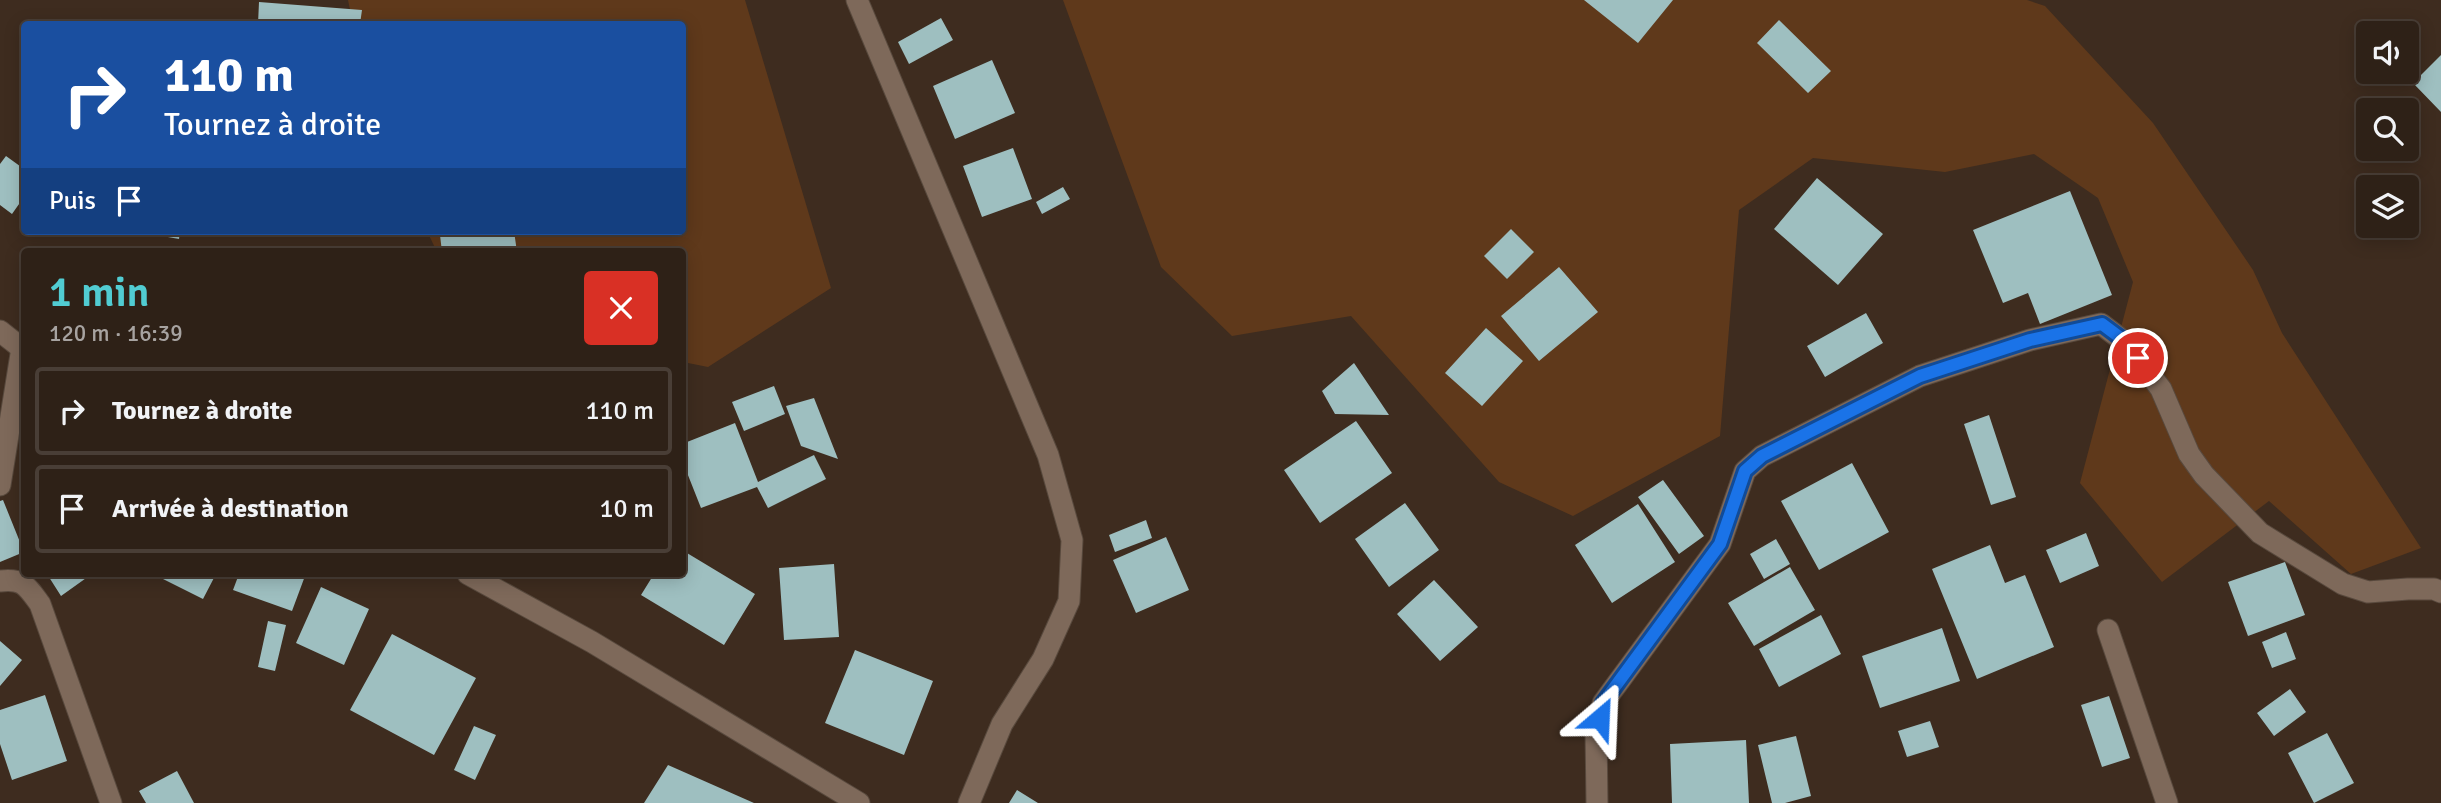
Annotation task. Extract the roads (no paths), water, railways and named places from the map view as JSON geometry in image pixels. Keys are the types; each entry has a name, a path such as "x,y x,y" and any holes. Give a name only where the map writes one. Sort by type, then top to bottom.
{"street":[{"path":"857,0 1048,455 1072,540 1069,601 1043,659 1002,724 970,803"},
{"path":"1597,803 1596,733 1603,703 1720,544 1745,471 1762,456 1920,376 2030,340 2102,324 2126,342 2161,389 2189,454 2204,475 2260,533 2343,584 2368,592 2434,589 2441,592"},
{"path":"0,331 21,347"},
{"path":"0,485 21,361"},
{"path":"473,577 592,642 859,803"},
{"path":"0,581 15,579 28,587 40,604 111,803"},
{"path":"2108,630 2167,803"}]}
